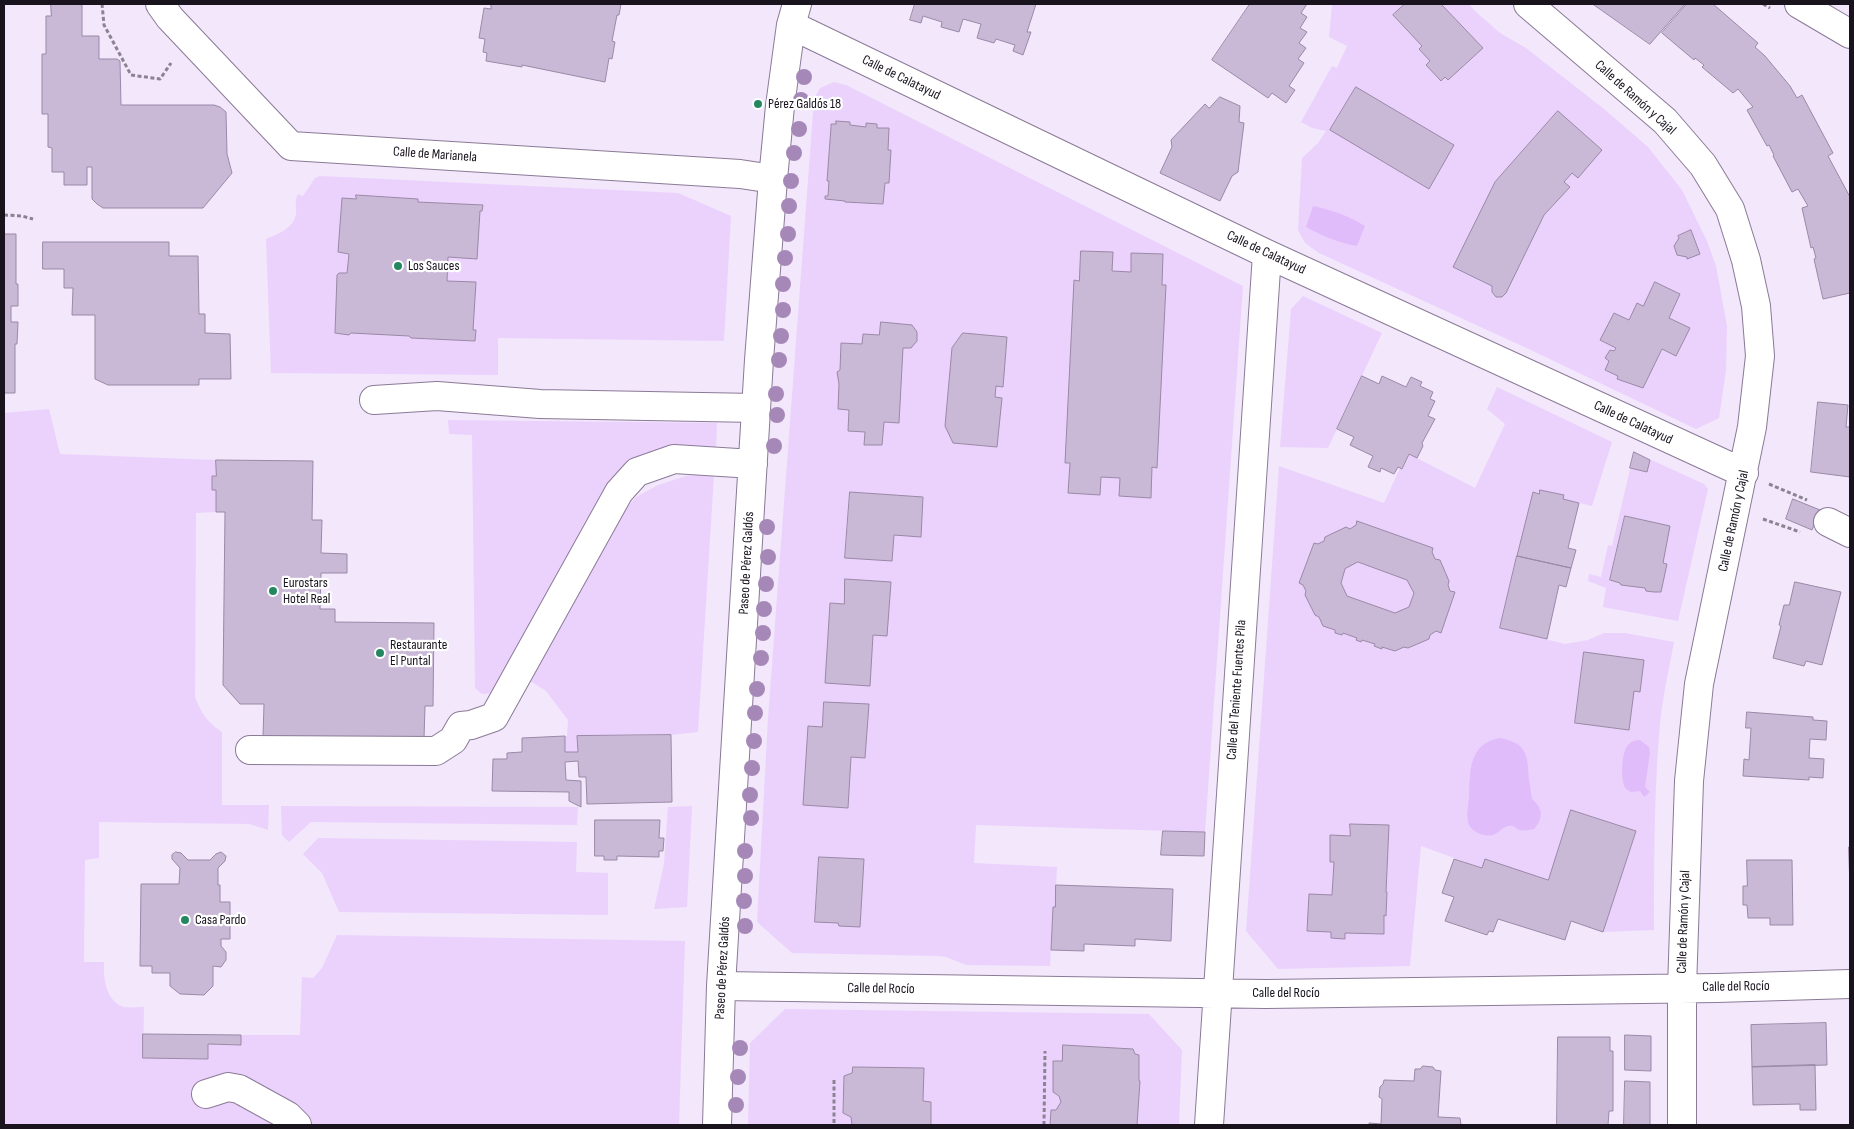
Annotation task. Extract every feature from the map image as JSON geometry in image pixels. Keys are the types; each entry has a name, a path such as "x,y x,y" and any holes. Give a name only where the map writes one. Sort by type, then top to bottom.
{"street":[{"name":"Calle de Marianela","path":"160,4 170,18 291,146 740,174 772,179"},
{"name":"Calle de Ramón y Cajal","path":"1528,4 1665,121 1703,165 1730,209 1746,260 1756,306 1760,356 1752,427 1700,684 1689,781 1682,988 1682,1125"},
{"path":"1799,4 1850,34"},
{"name":"Calle de Calatayud","path":"794,14 1267,254 1744,473"},
{"name":"Paseo de Pérez Galdós","path":"717,1125 721,986 756,408 772,179 784,73 794,14"},
{"name":"Calle del Teniente Fuentes Pila","path":"1209,1125 1267,254"},
{"path":"374,400 437,396 540,404 756,408"},
{"path":"250,750 436,751 453,740 461,726 471,725 494,717 619,492 638,472 674,459 753,464"},
{"name":"Calle del Rocío","path":"721,986 1266,994 1850,984"},
{"path":"206,1094 228,1087 239,1088 288,1116 297,1125"}],"path":[{"path":"102,4 104,25 131,74 160,79 187,36"},
{"path":"4,215 33,219"},
{"path":"1768,484 1788,492"},
{"path":"1760,518 1777,523"},
{"path":"1044,1125 1045,1051"},
{"path":"834,1080 834,1125"}],"shaded area":[{"path":"1332,4 1469,4 1500,33 1526,48 1604,109 1648,147 1682,190 1707,241 1716,266 1727,326 1726,371 1719,418 1696,429 1533,351 1319,253 1305,243 1298,230 1302,158 1318,143 1326,131 1312,128 1301,122 1332,66 1337,68 1347,46 1329,37"},
{"path":"834,82 846,85 1243,286 1205,832 976,825 974,863 1057,867 1050,966 966,965 938,956 792,953 757,922 768,718 814,99 820,88"},
{"path":"320,176 678,193 731,216 724,341 498,338 498,375 271,373 266,239 292,224 296,214 298,194 303,196 315,178"},
{"path":"1313,206 1353,219 1365,226 1357,246 1331,239 1306,227"},
{"path":"1303,296 1382,333 1328,448 1280,447 1291,309"},
{"path":"1497,387 1612,442 1592,506 1563,499 1563,495 1541,490 1539,494 1533,492 1501,628 1565,644 1588,640 1604,633 1625,633 1674,642 1663,701 1657,760 1654,930 1603,932 1636,831 1571,810 1548,880 1482,868 1421,846 1410,966 1278,969 1246,931 1279,466 1384,503 1400,468 1403,469 1409,454 1475,488 1505,424 1487,409"},
{"path":"49,409 60,454 216,460 216,476 212,476 212,490 216,490 216,512 196,513 195,697 206,717 222,732 222,805 269,805 268,830 250,824 99,822 99,858 85,860 84,962 104,962 105,982 109,995 118,1004 124,1007 144,1007 143,1058 208,1059 208,1044 241,1045 241,1035 300,1035 302,977 313,978 322,968 337,935 685,941 679,1125 6,1125 4,1120 4,413"},
{"path":"448,420 717,423 716,450 624,473 586,520 496,693 482,694 475,688 472,435 449,434"},
{"path":"1634,452 1704,484 1708,489 1678,621 1603,607 1606,588 1588,581 1589,574 1601,577 1608,545 1612,546"},
{"path":"710,473 714,475 698,732 671,735 577,736 578,752 565,752 568,720 546,691 530,681 604,533 636,497 658,485 686,476"},
{"path":"1501,738 1510,740 1521,747 1524,752 1528,763 1532,799 1540,810 1541,817 1534,829 1519,830 1513,826 1508,826 1489,836 1473,830 1468,822 1471,769 1473,760 1482,746 1490,741"},
{"path":"1640,740 1649,747 1650,753 1645,787 1650,792 1644,797 1640,791 1631,792 1626,789 1622,773 1626,748 1631,742"},
{"path":"281,806 578,807 577,825 311,822 289,842 282,835"},
{"path":"692,806 687,907 654,909 664,864 668,807"},
{"path":"318,838 577,842 576,872 608,873 608,915 339,912 322,873 303,854"},
{"path":"785,1009 1149,1014 1182,1050 1179,1125 748,1125 750,1043"}],"building":[{"path":"51,4 82,4 82,36 99,36 99,59 117,59 120,61 121,105 214,105 226,112 227,154 232,173 203,208 103,208 92,199 92,167 87,167 87,185 64,185 64,172 52,172 52,148 48,147 48,114 42,114 42,54 46,54 46,16 51,16"},
{"path":"491,4 621,4 612,41 615,42 612,59 609,58 605,82 522,65 522,67 486,61 487,53 483,52 485,39 479,38 484,8 491,9"},
{"path":"915,4 1036,4 1027,32 1031,32 1023,55 1013,51 1015,45 996,39 994,43 977,38 981,24 963,19 959,32 941,27 942,22 923,16 921,23 910,20"},
{"path":"1250,4 1307,4 1301,13 1307,17 1300,28 1307,32 1299,43 1306,48 1298,59 1304,63 1289,86 1295,90 1286,103 1272,93 1268,98 1212,60"},
{"path":"1405,4 1441,4 1483,48 1448,80 1445,77 1441,81 1426,65 1430,61 1419,49 1422,46 1393,15"},
{"path":"1593,4 1685,4 1650,44"},
{"path":"1687,4 1713,4 1758,43 1755,47 1790,86 1797,98 1802,95 1833,153 1828,156 1850,197 1850,293 1823,299 1814,259 1816,258 1813,247 1811,248 1802,208 1808,206 1798,189 1792,192 1769,145 1767,146 1747,110 1753,107 1738,89 1733,93 1702,67 1704,65 1695,58 1694,60 1662,33"},
{"path":"1356,87 1454,145 1429,189 1330,130"},
{"path":"1220,97 1240,106 1239,122 1244,123 1238,172 1232,176 1220,201 1160,173 1172,147 1171,140 1205,104 1209,108"},
{"path":"1558,111 1602,150 1578,178 1572,173 1564,182 1570,187 1544,215 1506,293 1502,297 1496,297 1492,292 1492,286 1453,267 1495,182"},
{"path":"836,121 850,122 850,125 866,127 866,123 877,124 877,128 889,128 888,150 891,150 889,183 885,183 883,204 825,199 825,196 828,196 829,181 827,181 831,124 836,124"},
{"name":"Los Sauces","path":"356,195 418,199 418,202 483,205 482,211 480,211 477,259 448,257 447,281 476,282 473,330 476,330 475,341 335,333 337,275 339,273 347,273 349,254 338,252 342,198 356,199"},
{"path":"1691,230 1700,254 1687,259 1687,257 1677,255 1674,246 1679,238 1678,236"},
{"path":"4,234 16,234 18,306 11,306 11,322 18,322 17,344 15,344 15,393 4,393"},
{"path":"43,242 169,242 169,256 198,256 199,314 205,314 205,333 230,334 231,379 199,379 199,385 108,385 95,379 95,315 72,315 73,288 64,288 64,269 43,269"},
{"path":"1081,251 1113,252 1112,271 1131,272 1131,253 1163,254 1162,285 1166,285 1157,468 1152,467 1151,498 1119,496 1120,478 1101,477 1100,495 1068,493 1070,463 1065,463 1074,280 1079,281"},
{"path":"1655,282 1680,294 1669,318 1690,328 1676,356 1662,349 1643,388 1617,379 1618,376 1605,370 1609,361 1605,358 1610,350 1614,351 1616,348 1600,340 1614,313 1629,320 1637,303 1643,306"},
{"path":"881,322 912,325 917,332 917,341 911,348 903,348 899,423 884,422 882,445 864,445 865,432 848,431 849,410 838,409 839,384 837,372 840,370 841,343 862,344 863,334 879,335"},
{"path":"963,333 1007,337 1003,387 996,386 995,397 1002,398 997,447 953,443 945,426 952,348"},
{"path":"1362,376 1379,384 1382,376 1406,387 1411,377 1422,382 1420,386 1433,392 1430,399 1435,401 1428,416 1435,419 1422,443 1423,446 1417,458 1409,454 1402,469 1398,467 1394,474 1381,468 1380,472 1368,467 1373,456 1350,445 1354,437 1337,429"},
{"path":"1818,402 1848,405 1846,427 1850,427 1850,477 1811,472"},
{"path":"1634,452 1650,460 1647,472 1630,468"},
{"name":"Eurostars Hotel Real","path":"216,460 313,461 312,520 322,520 321,553 347,554 347,573 321,573 320,609 335,609 335,622 434,623 433,706 425,706 424,739 263,737 264,704 240,704 223,685 225,512 216,512 216,490 212,490 212,476 216,476"},
{"path":"1540,490 1564,495 1563,499 1579,503 1568,548 1576,550 1571,568 1517,556 1533,492 1539,494"},
{"path":"850,492 923,497 921,537 894,535 892,561 845,558"},
{"path":"1793,499 1820,510 1812,530 1786,519"},
{"path":"1625,516 1670,526 1663,563 1667,564 1661,592 1646,591 1645,588 1621,585 1610,580"},
{"path":"1357,521 1433,548 1432,552 1435,559 1440,560 1449,581 1450,591 1455,592 1441,633 1436,631 1430,635 1429,639 1395,651 1382,647 1382,649 1374,646 1375,644 1362,640 1361,642 1356,640 1357,638 1343,633 1342,635 1335,633 1335,630 1323,626 1305,595 1306,591 1303,585 1299,583 1314,543 1318,544 1324,541 1325,537 1346,527 1350,529 1356,525","holes":["1358,562 1407,580 1414,593 1409,607 1395,613 1347,596 1341,583 1345,569"]},
{"path":"1517,556 1571,568 1566,587 1559,585 1547,639 1500,628"},
{"path":"845,579 891,582 887,636 873,635 870,686 825,683 830,603 844,604"},
{"path":"1795,582 1841,592 1822,665 1806,661 1804,666 1773,658 1784,605 1789,605"},
{"path":"1584,652 1644,660 1640,692 1634,691 1629,730 1575,723"},
{"path":"824,702 869,704 865,758 851,757 848,808 803,805 808,726 822,727"},
{"path":"1747,712 1813,717 1813,720 1827,721 1826,740 1810,739 1809,758 1824,759 1823,778 1809,777 1809,780 1743,776 1744,759 1749,760 1751,728 1746,728"},
{"path":"671,735 672,802 587,804 586,777 579,777 578,761 565,762 566,780 581,781 581,807 569,801 569,792 492,791 493,759 507,759 507,753 522,752 522,738 565,736 565,752 578,752 577,736"},
{"path":"1571,810 1636,831 1603,932 1571,921 1565,940 1498,919 1493,932 1489,931 1487,935 1445,921 1454,897 1442,893 1454,859 1482,868 1485,859 1548,880"},
{"path":"595,820 660,820 659,838 664,838 663,851 659,851 659,857 617,856 617,860 604,860 604,856 595,856"},
{"path":"1350,824 1389,825 1384,934 1345,933 1345,939 1331,938 1331,932 1307,931 1309,894 1332,895 1334,862 1330,862 1330,835 1350,836"},
{"path":"1163,831 1205,832 1204,856 1161,855"},
{"path":"1849,847 1850,847 1850,888"},
{"name":"Casa Pardo","path":"176,852 181,853 188,860 210,860 221,852 226,856 225,861 218,868 218,885 220,885 220,902 230,902 230,939 221,939 221,946 226,952 226,960 221,967 213,966 213,986 204,995 180,994 170,986 170,973 152,973 152,966 140,966 141,884 179,884 180,868 172,859 172,855"},
{"path":"819,857 864,859 860,927 839,926 838,923 815,922"},
{"path":"1747,860 1792,860 1793,925 1770,925 1770,918 1748,918 1747,905 1743,905 1743,886 1747,886"},
{"path":"1056,885 1173,889 1171,941 1135,939 1135,946 1084,944 1084,951 1051,950"},
{"path":"1826,1023 1827,1065 1752,1067 1751,1025"},
{"path":"143,1034 241,1035 241,1045 208,1044 208,1059 143,1058"},
{"path":"1625,1035 1651,1036 1651,1071 1625,1070"},
{"path":"1558,1037 1610,1037 1610,1051 1613,1051 1613,1111 1609,1111 1608,1125 1557,1125"},
{"path":"1063,1045 1133,1049 1135,1054 1139,1055 1140,1081 1137,1125 1050,1125 1051,1110 1056,1110 1061,1102 1059,1096 1053,1092 1053,1061 1062,1061"},
{"path":"1815,1065 1816,1110 1800,1110 1800,1104 1753,1105 1752,1067"},
{"path":"1423,1066 1433,1067 1435,1070 1441,1071 1438,1117 1460,1118 1461,1125 1369,1125 1369,1123 1381,1124 1382,1099 1379,1097 1380,1087 1384,1080 1414,1081 1415,1069 1420,1069"},
{"path":"853,1067 924,1068 923,1101 931,1102 931,1125 852,1125 851,1117 843,1113 844,1076 852,1073"},
{"path":"1625,1081 1650,1082 1650,1125 1624,1125"}],"place":[{"name":"Pérez Galdós 18","path":"758,104"},
{"name":"Los Sauces","path":"398,266"},
{"name":"Eurostars Hotel Real","path":"273,591"},
{"name":"Restaurante El Puntal","path":"380,653"},
{"name":"Casa Pardo","path":"185,920"}]}
